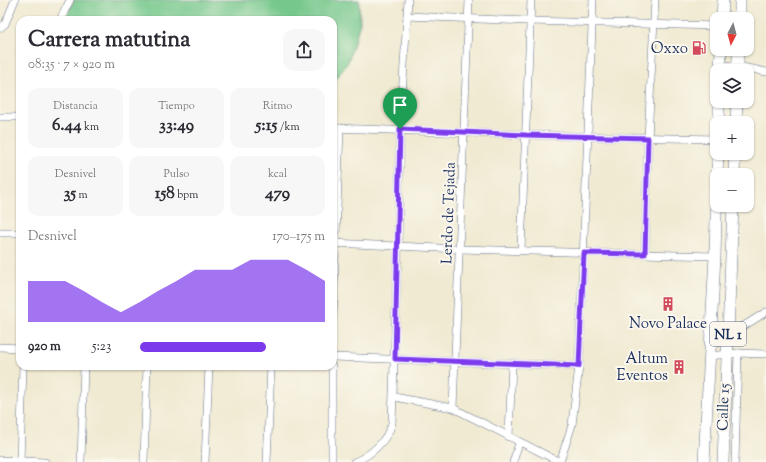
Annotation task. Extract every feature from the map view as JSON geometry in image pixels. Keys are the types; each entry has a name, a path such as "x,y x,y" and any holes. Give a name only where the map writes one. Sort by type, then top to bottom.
{"main road":[{"path":"722,12 723,0"},
{"path":"740,0 740,12"},
{"name":"NL 1","path":"704,462 716,212"},
{"name":"NL 1","path":"723,462 732,353 728,336 733,212"}],"street":[{"path":"2,26 14,0"},
{"path":"62,16 70,0"},
{"path":"354,462 375,449 390,430 394,397 400,129 408,0"},
{"name":"Lerdo de Tejada","path":"453,408 469,0"},
{"path":"521,250 530,0"},
{"path":"394,397 453,408 519,443 560,462 572,425 579,366 589,136 593,0"},
{"path":"645,254 648,138 655,0"},
{"path":"407,16 710,26"},
{"path":"754,70 766,72"},
{"path":"0,117 16,118"},
{"path":"337,128 400,129 526,135 710,139"},
{"path":"0,233 16,233"},
{"path":"337,243 460,249 715,256"},
{"path":"709,352 728,336 766,312"},
{"path":"0,347 16,348"},
{"path":"709,352 766,354"},
{"name":"Calle 15","path":"732,353 734,462"},
{"path":"337,357 579,366"},
{"path":"509,437 512,363"},
{"path":"20,461 23,370"},
{"path":"81,462 84,370"},
{"path":"144,462 147,370"},
{"path":"205,462 209,370"},
{"path":"267,462 271,370"},
{"path":"332,370 332,462"},
{"path":"513,462 519,443"},
{"path":"0,460 45,462"}],"green space":[{"path":"74,0 359,0 360,23 348,62 337,77 337,16 67,16"}],"place":[{"name":"Oxxo","path":"699,48"},
{"name":"Novo Palace","path":"668,304"},
{"name":"Altum Eventos","path":"679,367"}],"route":[{"path":"400,129 526,135 648,138 645,254 584,253 579,366 395,359 400,129"}]}
